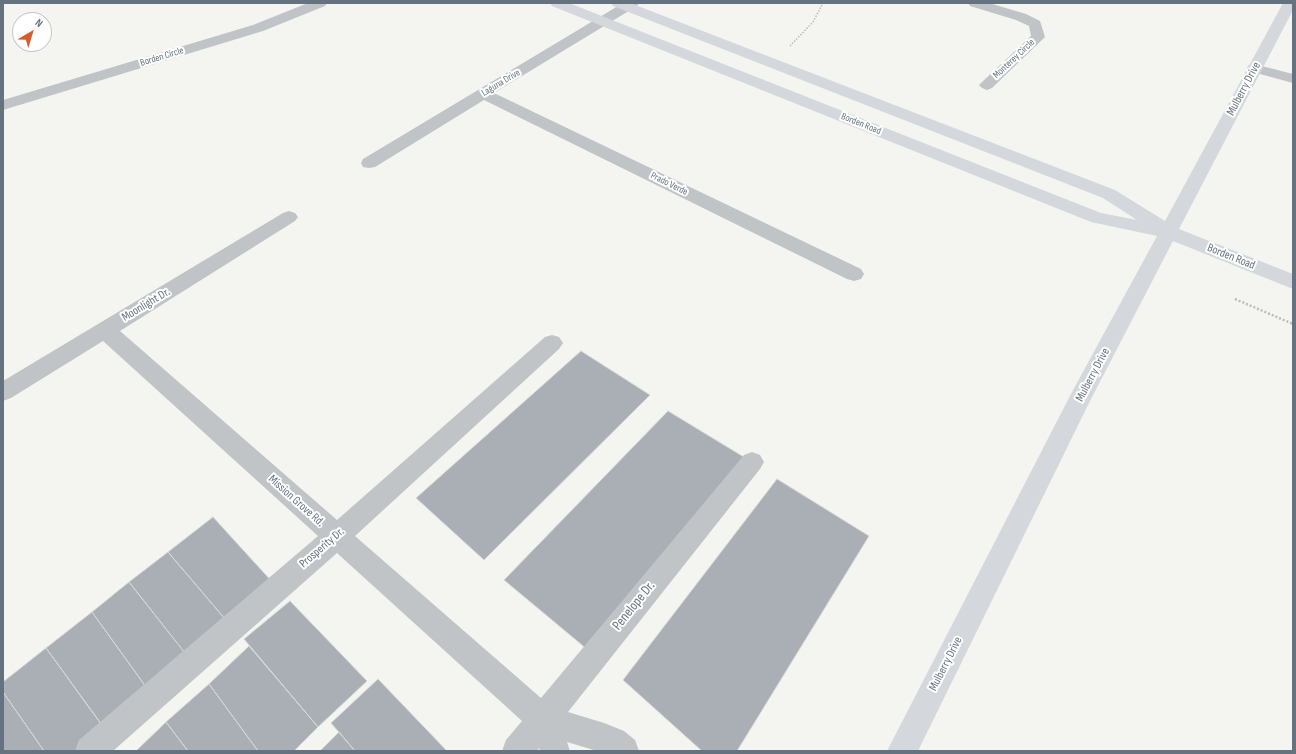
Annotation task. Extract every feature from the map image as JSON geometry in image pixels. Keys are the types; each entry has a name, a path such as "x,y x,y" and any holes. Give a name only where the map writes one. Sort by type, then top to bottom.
{"main road":[{"name":"Borden Road","path":"558,3 1097,218 1169,232"},
{"name":"Mulberry Drive","path":"902,751 1077,405 1254,68 1290,3"},
{"name":"Borden Road","path":"625,4 1109,194 1169,232 1293,282"}],"street":[{"name":"Borden Circle","path":"3,105 258,28 320,3"},
{"name":"Monterey Circle","path":"975,3 1022,17 1035,24 1038,37 987,85"},
{"name":"Laguna Drive","path":"369,163 602,21 625,4"},
{"path":"1254,68 1293,79"},
{"name":"Prado Verde","path":"484,94 854,274"},
{"name":"Moonlight Dr.","path":"3,392 289,217"},
{"name":"Mission Grove Rd.","path":"106,330 336,537 542,719 604,738 613,742 624,751"},
{"name":"Prosperity Dr.","path":"90,751 336,537 552,343"},
{"name":"Penelope Dr.","path":"516,751 752,462"},
{"name":"Mission Grove Rd.","path":"542,719 555,751"}],"path":[{"path":"788,48 813,22 823,3"},
{"path":"1235,299 1293,324"}],"building":[{"path":"581,351 650,395 484,560 416,498"},
{"path":"668,411 752,462 594,655 504,580"},
{"path":"777,479 869,536 737,751 702,751 623,680"},
{"path":"213,517 275,585 225,619 168,552"},
{"path":"168,552 225,619 185,653 129,582"},
{"path":"129,582 185,653 146,687 92,612"},
{"path":"290,601 367,681 318,727 244,639"},
{"path":"92,612 146,687 102,725 46,648"},
{"path":"249,646 318,727 294,751 258,751 209,684"},
{"path":"46,648 106,731 84,751 44,751 3,692 3,682"},
{"path":"378,679 447,751 355,751 331,723"},
{"path":"209,684 258,751 188,751 166,722"},
{"path":"3,692 44,751 3,751"},
{"path":"166,722 188,751 136,751"},
{"path":"339,732 355,751 320,751"}]}
